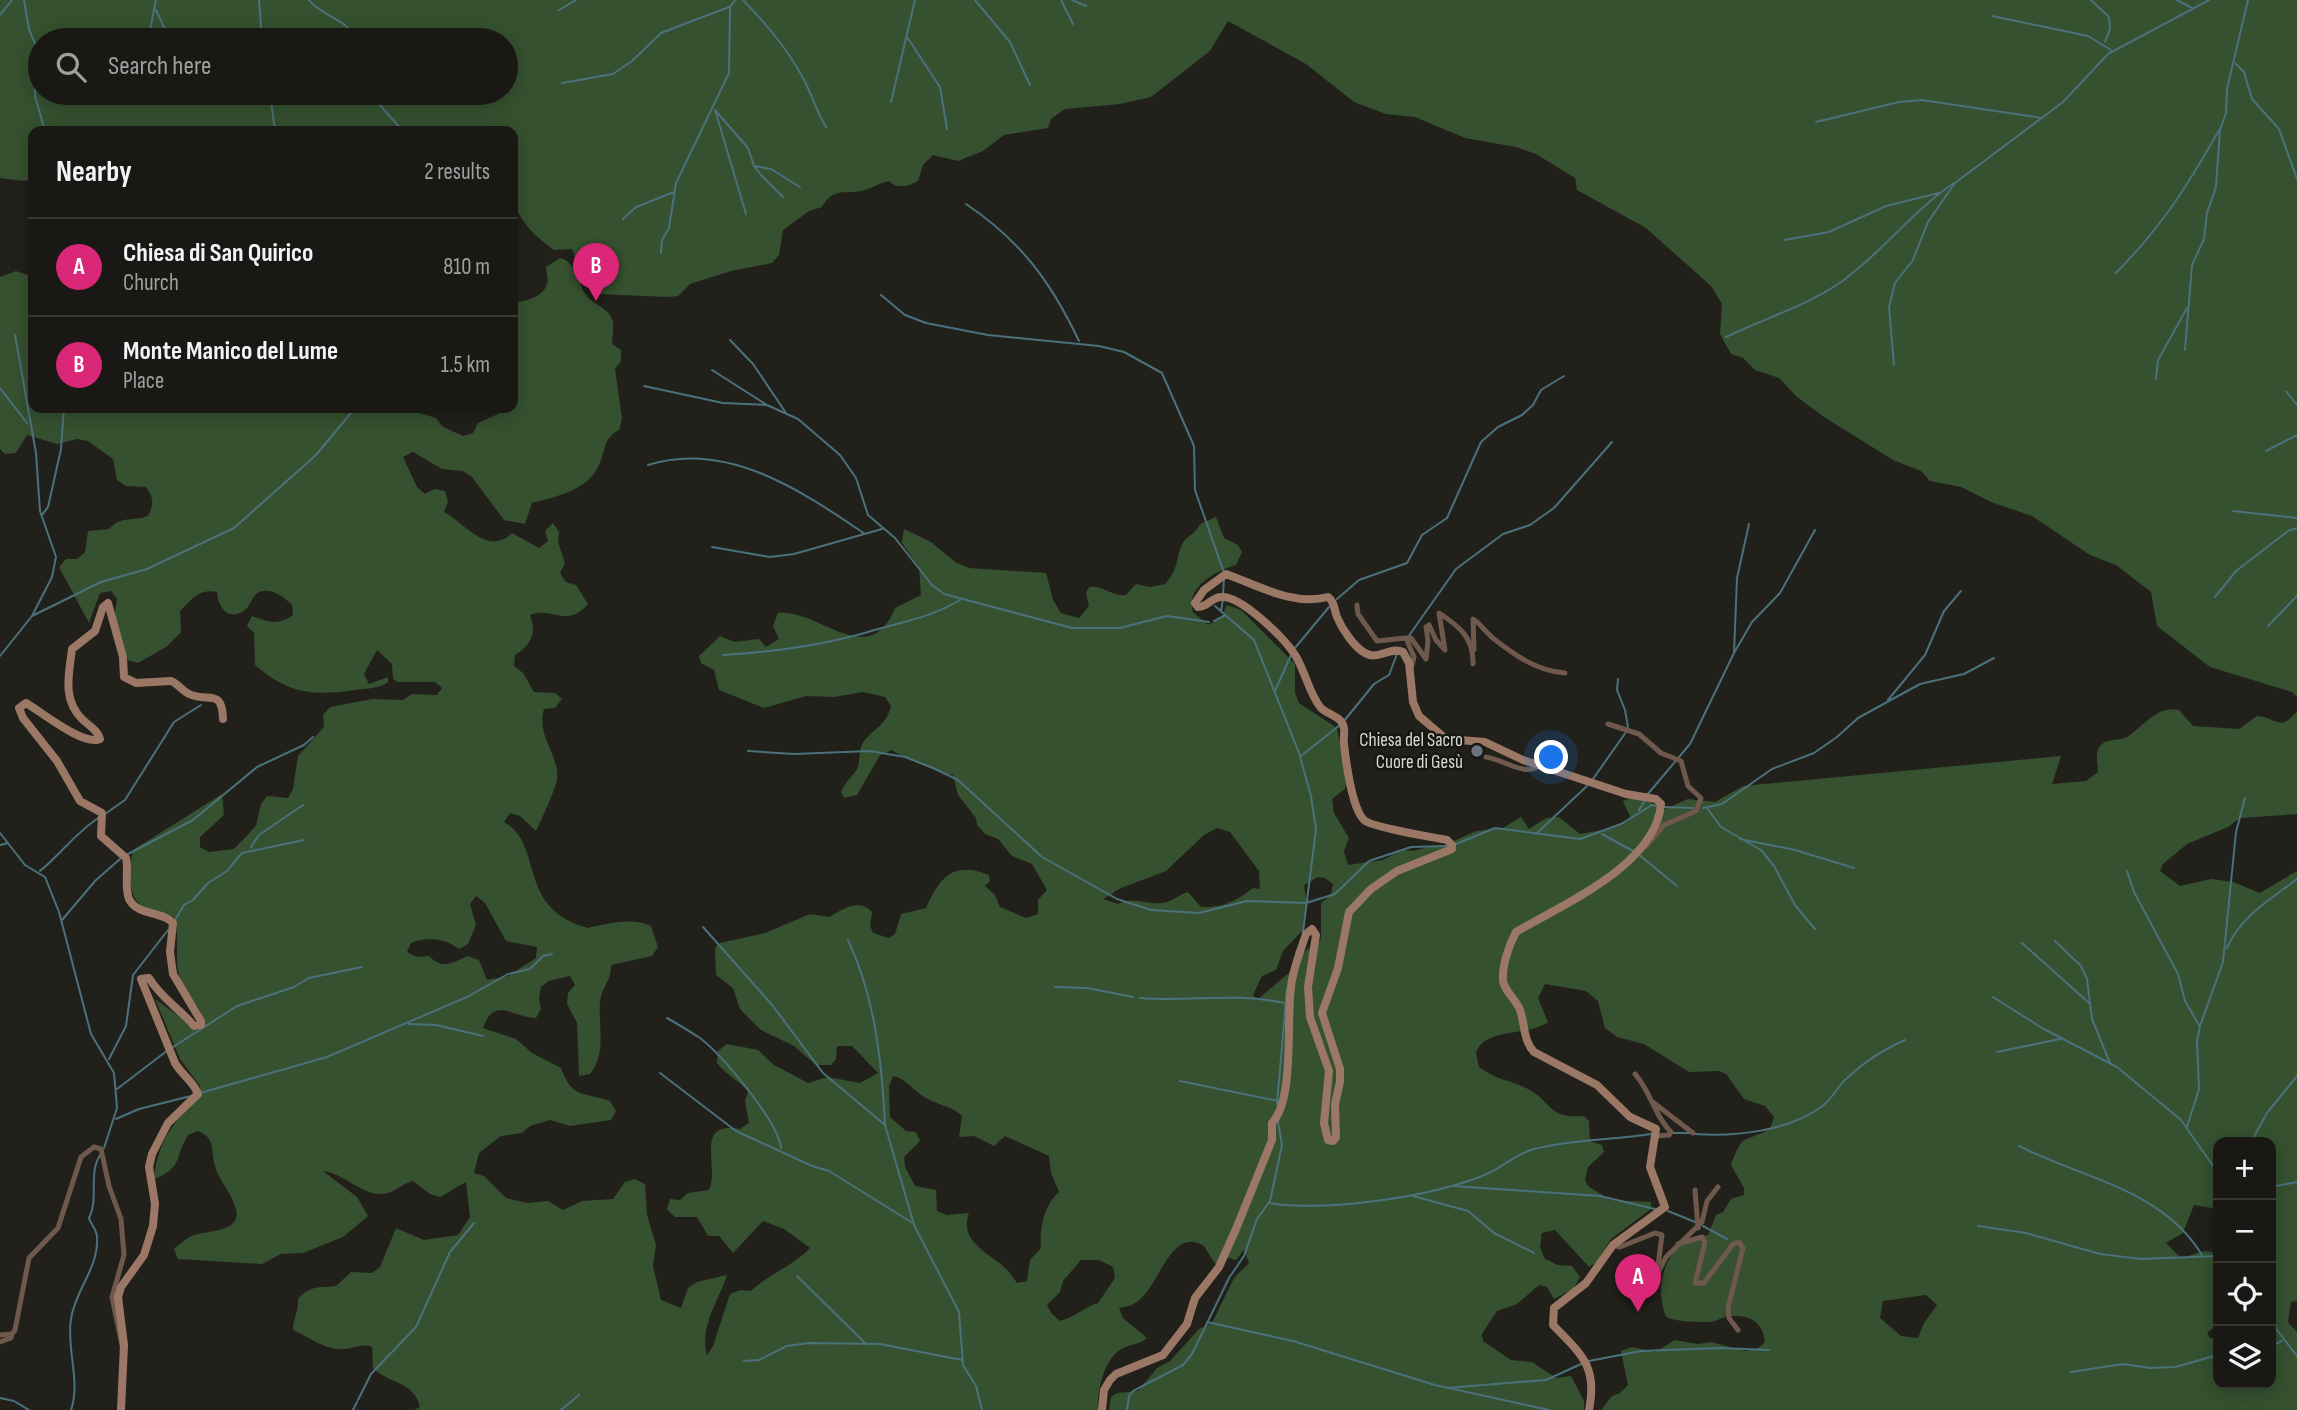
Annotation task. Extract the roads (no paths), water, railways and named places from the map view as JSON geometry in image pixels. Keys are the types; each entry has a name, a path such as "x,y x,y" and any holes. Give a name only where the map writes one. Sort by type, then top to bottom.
{"street":[{"path":"1102,1410 1104,1390 1116,1374 1163,1355 1180,1336 1188,1324 1195,1298 1219,1267 1236,1229 1272,1140 1272,1123 1281,1114 1291,981 1308,930 1315,931 1316,935 1308,986 1310,1017 1329,1070 1324,1123 1328,1140 1333,1141 1336,1137 1335,1104 1340,1069 1322,1013 1338,968 1349,912 1371,889 1397,871 1452,849 1447,840 1367,822 1360,815 1351,793 1351,774 1343,742 1345,727 1341,720 1321,708 1294,653 1247,607 1221,597 1198,607 1195,603 1204,590 1226,574 1298,599 1311,601 1328,597 1333,601 1340,625 1363,653 1371,656 1398,649 1408,658 1413,702 1430,728 1446,739 1485,742 1540,765 1626,794 1656,799 1661,804 1661,812 1642,851"},
{"path":"121,1410 123,1350 118,1297 121,1287 144,1255 153,1226 155,1203 149,1167 152,1154 168,1123 198,1094 195,1085 181,1074 175,1063 141,979 149,978 162,997 181,1011 194,1026 201,1025 201,1021 173,974 170,952 173,923 132,904 127,890 126,858 101,836 102,813 80,801 57,761 23,718 19,708 26,703 81,737 92,741 100,739 99,734 78,714 66,688 72,649 95,631 103,607 108,603 123,657 124,677 136,682 171,681 187,694 215,698 221,703 223,719"},
{"path":"1357,606 1358,614 1377,642 1411,638 1426,659 1429,641 1426,627 1429,625 1436,640 1445,649 1439,613 1466,634 1473,654"},
{"path":"1473,664 1473,620 1494,639 1530,664 1542,670 1566,673"},
{"path":"1406,638 1414,657 1410,672"},
{"path":"1589,1410 1593,1388 1591,1368 1568,1337 1553,1325 1551,1317 1554,1308 1591,1278 1614,1245 1665,1207 1650,1167 1656,1129 1630,1117 1597,1085 1534,1052 1528,1045 1521,1012 1503,979 1509,945 1516,932 1619,871 1642,851 1664,825 1696,811 1701,798 1688,786 1681,761 1661,754 1639,734 1608,724"},
{"path":"1486,757 1502,760 1523,770 1533,770 1540,765"},
{"path":"1635,1074 1653,1102 1660,1119 1671,1132 1669,1135 1657,1136"},
{"path":"1653,1102 1693,1133"},
{"path":"0,1342 12,1338 17,1324 22,1280 29,1258 58,1228 81,1157 94,1147 101,1149 104,1155 109,1186 121,1220 124,1255 112,1297 123,1350"},
{"path":"1644,1296 1678,1244 1698,1228 1707,1201 1718,1187"},
{"path":"1695,1190 1698,1228"},
{"path":"1614,1245 1620,1247 1655,1233 1662,1235 1657,1273"},
{"path":"1678,1244 1702,1237 1705,1242 1695,1283 1704,1283 1733,1244 1739,1242 1743,1248 1728,1308 1729,1318 1738,1331"},
{"path":"0,1335 12,1334"}],"waterway":[{"path":"0,15 12,0"},
{"path":"24,0 29,28"},
{"path":"150,28 156,0"},
{"path":"259,0 261,28"},
{"path":"309,0 349,28"},
{"path":"559,10 576,0"},
{"path":"661,253 662,240 669,228 676,183 729,73 730,7 735,0"},
{"path":"743,0 768,27 790,57 826,127"},
{"path":"891,102 915,0"},
{"path":"975,0 1010,42 1030,85"},
{"path":"1061,0 1073,24"},
{"path":"1072,0 1086,6"},
{"path":"2091,0 2109,17 2110,29 2105,42"},
{"path":"2177,0 2192,8"},
{"path":"1894,365 1889,307 1895,283 1913,260 1928,222 1955,183 2063,102 2108,54 2209,0"},
{"path":"2185,350 2192,265 2204,239 2207,213 2216,187 2220,130 2226,113 2227,89 2248,0"},
{"path":"562,83 613,74 632,61 661,33 729,7"},
{"path":"156,10 164,28"},
{"path":"1992,16 2088,36 2111,50"},
{"path":"907,37 940,87 947,129"},
{"path":"2236,64 2244,72 2252,99 2279,129 2297,179"},
{"path":"1816,122 1899,102 1922,100 2042,118"},
{"path":"38,105 44,126"},
{"path":"272,105 274,126"},
{"path":"380,105 399,126"},
{"path":"715,110 748,148 754,166 783,197"},
{"path":"715,110 746,214"},
{"path":"2116,273 2173,205 2219,130"},
{"path":"754,166 771,169 800,187"},
{"path":"1726,337 1799,305 1841,282 1924,206 1954,183"},
{"path":"623,219 636,207 674,192"},
{"path":"1784,240 1829,232 1886,206 1939,193"},
{"path":"966,204 1003,233 1033,264 1057,300 1079,341"},
{"path":"881,295 905,315 926,323 988,335 1099,346 1124,352 1162,373 1194,446 1195,490 1223,570"},
{"path":"2156,379 2158,360 2187,308"},
{"path":"15,335 28,408"},
{"path":"730,340 753,364 786,413"},
{"path":"712,370 767,405"},
{"path":"1337,599 1359,580 1407,563 1422,535 1447,518 1481,442 1498,427 1522,415 1533,405 1541,390 1564,376"},
{"path":"644,386 723,403 767,405 798,419 840,455 856,478 868,515 895,538 932,585 944,594 1072,628 1120,628 1167,616 1209,622"},
{"path":"0,388 27,423"},
{"path":"2286,391 2297,405"},
{"path":"0,656 32,616 52,577 56,557 40,511 36,453 29,413"},
{"path":"42,515 48,507 61,449 64,413"},
{"path":"32,616 101,582 147,569 234,528 316,455 351,413"},
{"path":"2266,451 2297,435"},
{"path":"1408,637 1456,569 1503,534 1530,525 1554,508 1612,442"},
{"path":"648,465 677,459 706,459 735,465 789,487 865,534"},
{"path":"2233,511 2297,518"},
{"path":"1734,653 1737,578 1749,524"},
{"path":"2215,597 2236,571 2288,531 2297,528"},
{"path":"712,547 770,557 794,554 882,529"},
{"path":"1647,795 1690,744 1752,622 1780,593 1815,530"},
{"path":"1223,594 1224,579"},
{"path":"1888,700 1925,655 1944,611 1961,591"},
{"path":"2268,626 2297,596"},
{"path":"1221,611 1223,599"},
{"path":"723,655 814,645 850,637 926,616 960,600"},
{"path":"1215,606 1254,640 1299,753 1311,796 1316,829 1303,932"},
{"path":"1295,648 1329,607"},
{"path":"1214,621 1224,616"},
{"path":"1344,721 1374,684 1389,675 1397,654"},
{"path":"1275,691 1291,655"},
{"path":"1703,808 1722,804 1772,769 1814,753 1858,718 1920,684 1964,674 1994,658"},
{"path":"1618,679 1617,690 1628,727"},
{"path":"105,814 125,800 174,722 201,705"},
{"path":"1301,756 1340,725"},
{"path":"1593,779 1626,732"},
{"path":"128,854 193,820 257,767 304,745 313,737"},
{"path":"748,751 794,754 870,751 905,757 933,768 958,780 1042,857 1117,899 1151,910 1199,913 1247,901 1306,903 1335,894 1369,861 1411,847 1447,846"},
{"path":"1536,834 1587,786"},
{"path":"2187,1127 2199,1089 2197,1041 2200,1026 2223,962 2236,832 2245,798"},
{"path":"1639,810 1645,800"},
{"path":"251,847 259,835 303,805"},
{"path":"1456,844 1495,828 1580,839 1621,824 1652,805 1658,806"},
{"path":"1664,807 1693,808"},
{"path":"1707,808 1721,827 1761,850 1774,866 1795,905 1815,929"},
{"path":"40,871 100,817"},
{"path":"0,833 25,865 45,877 59,912 91,1034 114,1073 117,1108 104,1148"},
{"path":"1602,834 1633,851"},
{"path":"1740,839 1795,850 1854,868"},
{"path":"175,920 184,905 193,900 208,883 227,871 242,853 304,840"},
{"path":"0,845 8,843"},
{"path":"1638,854 1677,886"},
{"path":"62,920 95,881 120,859"},
{"path":"2127,871 2134,892 2178,974 2185,1001 2199,1025"},
{"path":"2227,948 2248,918 2297,879"},
{"path":"703,927 773,1006 823,1073 885,1125 914,1225 959,1312 963,1365 976,1386 982,1410"},
{"path":"109,1059 126,1026 133,975 168,930"},
{"path":"848,940 865,984 876,1031 885,1125"},
{"path":"2055,941 2081,966 2087,979 2092,1019 2110,1063"},
{"path":"2022,943 2089,1003"},
{"path":"200,1093 327,1057 467,997 508,974 530,969 543,956 552,954"},
{"path":"173,1047 237,1006 294,987 309,978 362,967"},
{"path":"1055,987 1087,988 1133,997"},
{"path":"1277,1104 1287,988"},
{"path":"1993,997 2042,1028 2117,1067 2181,1120 2213,1166"},
{"path":"1140,998 1248,998 1284,1003"},
{"path":"667,1018 710,1046 735,1073 770,1122 781,1148"},
{"path":"409,1024 436,1025 483,1036"},
{"path":"1997,1052 2060,1039"},
{"path":"1695,1134 1761,1131 1793,1122 1825,1104 1860,1067 1905,1040"},
{"path":"117,1089 168,1050"},
{"path":"660,1073 736,1131 812,1166 829,1171 911,1222"},
{"path":"2254,1137 2267,1113 2297,1076"},
{"path":"1180,1081 1278,1101"},
{"path":"116,1119 139,1109 191,1096"},
{"path":"1127,1410 1129,1396 1133,1391 1183,1365 1192,1354 1229,1278 1244,1256 1257,1219 1270,1201 1282,1145 1278,1122"},
{"path":"1671,1133 1690,1133"},
{"path":"1269,1203 1320,1206 1409,1196 1487,1174 1534,1149 1563,1143 1651,1134"},
{"path":"2019,1146 2144,1200 2166,1215 2185,1233 2202,1255"},
{"path":"71,1410 75,1388 70,1341 71,1319 97,1248 97,1234 89,1218 92,1211 96,1162 100,1155"},
{"path":"2276,1186 2297,1182"},
{"path":"1453,1186 1600,1196 1655,1209"},
{"path":"1413,1196 1468,1211 1494,1233 1534,1253"},
{"path":"1668,1211 1695,1222"},
{"path":"358,1400 371,1374 416,1327 450,1252 474,1223"},
{"path":"1703,1226 1727,1239"},
{"path":"1978,1226 2026,1233 2100,1254 2141,1259 2213,1256"},
{"path":"797,1276 866,1344"},
{"path":"1207,1322 1293,1341 1435,1385 1549,1410"},
{"path":"2276,1326 2297,1356"},
{"path":"2276,1344 2282,1341"},
{"path":"744,1361 759,1360 787,1346 809,1343 880,1344 962,1360"},
{"path":"1589,1361 1641,1351 1720,1348 1769,1350"},
{"path":"2071,1372 2123,1364 2150,1368 2175,1367 2213,1356"},
{"path":"1447,1388 1546,1380 1581,1364"},
{"path":"561,1410 579,1395"},
{"path":"0,1398 14,1401 29,1410"},
{"path":"353,1410 357,1402"}],"place":[{"name":"Monte Manico del Lume","path":"596,301"},
{"name":"Chiesa del Sacro Cuore di Gesù","path":"1477,751"},
{"name":"Chiesa di San Quirico","path":"1638,1312"}]}
